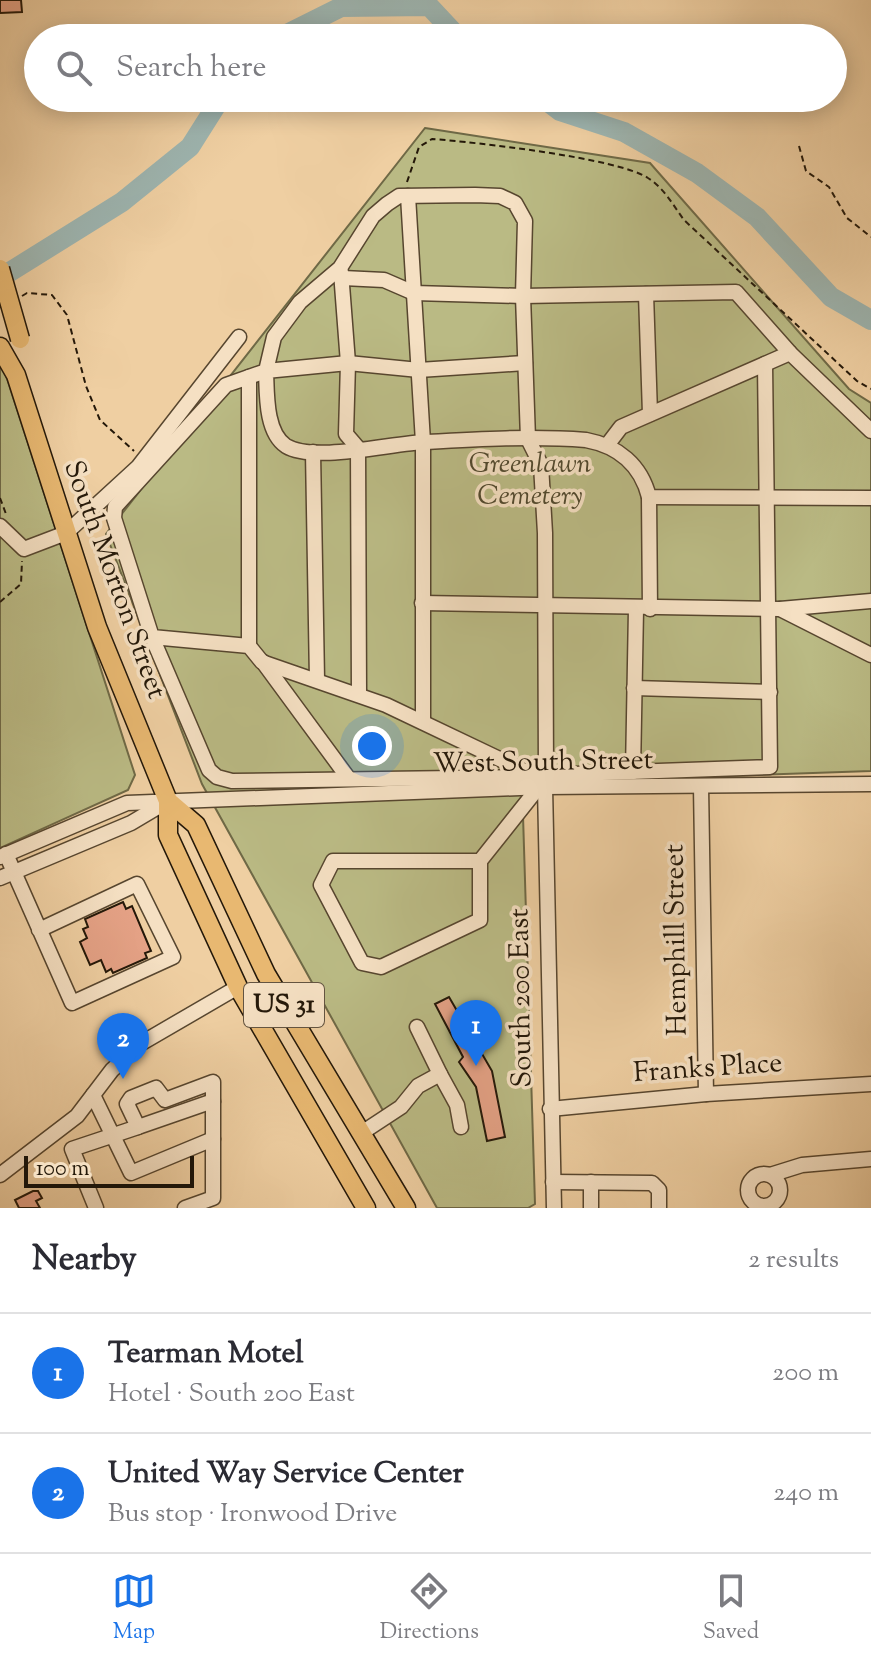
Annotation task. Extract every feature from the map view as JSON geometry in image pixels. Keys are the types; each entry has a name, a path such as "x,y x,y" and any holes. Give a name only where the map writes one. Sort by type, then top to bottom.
{"main road":[{"name":"South Morton Street","path":"0,269 20,339 16,375"},
{"name":"South Morton Street","path":"0,347 16,375 112,666 168,801"},
{"name":"US 31","path":"168,801 168,835 238,987 366,1208"},
{"name":"US 31","path":"168,801 196,825 266,974 406,1208"},
{"path":"332,1152 363,1132"}],"street":[{"path":"423,722 423,442 414,293 404,196 373,216 341,273 300,302 274,337 266,371 270,416 278,440 288,447 313,452 423,442 564,438 608,444 637,468 649,497 643,609 634,688 633,772"},
{"name":"South 200 East","path":"404,196 500,196 515,203 525,221 523,296 528,439 541,465 543,482 545,606 541,782 554,1208"},
{"path":"341,273 384,280 414,293 523,296 736,292 790,353 871,431"},
{"path":"341,273 348,363 346,434 358,448 359,694"},
{"path":"646,294 650,414"},
{"path":"0,526 24,549 66,533 144,459 239,337"},
{"path":"608,444 621,427 790,353"},
{"path":"525,363 419,370 348,363 266,371 226,385 115,507 114,518 152,637 209,770 217,777 232,781 541,782 633,772 770,767 775,610 765,364"},
{"path":"249,377 249,646 349,779"},
{"path":"313,452 317,680"},
{"path":"649,497 768,495 871,498"},
{"path":"422,603 775,610 871,601"},
{"path":"775,610 871,655"},
{"path":"152,637 249,646"},
{"path":"262,662 359,694 423,722 541,782"},
{"path":"634,688 770,692"},
{"path":"480,861 333,861 321,885 362,963 381,967 480,920 480,861 541,782"},
{"name":"West South Street","path":"3,856 127,803 541,782 701,786 871,784"},
{"name":"Hemphill Street","path":"701,786 706,1094"},
{"path":"7,875 131,823 168,801"},
{"path":"69,828 76,845"},
{"path":"3,856 7,875 39,930 72,1003 173,957 137,884 39,930"},
{"path":"0,1175 77,1116 140,1044 238,987"},
{"path":"417,1027 457,1105 461,1127"},
{"path":"363,1132 401,1107 418,1086 440,1074"},
{"path":"138,1127 127,1104 131,1098 156,1088 165,1100 213,1082 213,1198 185,1208"},
{"name":"Franks Place","path":"550,1109 706,1094 871,1084"},
{"path":"93,1095 131,1173 213,1139"},
{"path":"96,1208 72,1149 213,1101"},
{"path":"770,1175 802,1165 871,1159"},
{"path":"553,1182 652,1183 659,1190 659,1208"},
{"path":"591,1182 591,1208"}],"path":[{"path":"404,196 419,147 432,139 601,163 634,171 654,182 684,220 857,381 871,389"},
{"path":"799,146 806,171 829,187 847,218 871,237"},
{"path":"14,301 27,293 52,295 67,315 82,376 100,420 114,436 144,459"}],"green space":[{"name":"Greenlawn Cemetery","path":"425,128 650,163 849,389 871,403 871,771 522,783 535,1204 528,1208 437,1208 202,784 106,534"},
{"path":"0,357 135,775 128,790 0,848"}],"building":[{"path":"0,0 21,0 22,12 0,13"},
{"path":"123,902 126,909 132,906 151,951 145,953 147,958 113,973 111,969 106,972 101,960 90,965 80,942 87,938 83,929 88,927 85,919"},
{"path":"449,997 492,1071 505,1137 487,1141 476,1087 459,1062 463,1057 435,1004"},
{"path":"38,1191 42,1198 36,1201 40,1208 19,1208 15,1200"}],"waterway":[{"path":"307,24 341,7 429,6 446,24"},
{"path":"0,278 122,202 190,147 212,112"},
{"path":"563,112 624,132 697,173 757,217 831,297 871,320"}],"place":[{"name":"Tearman Motel","path":"476,1066"},
{"name":"United Way Service Center","path":"123,1079"}]}
